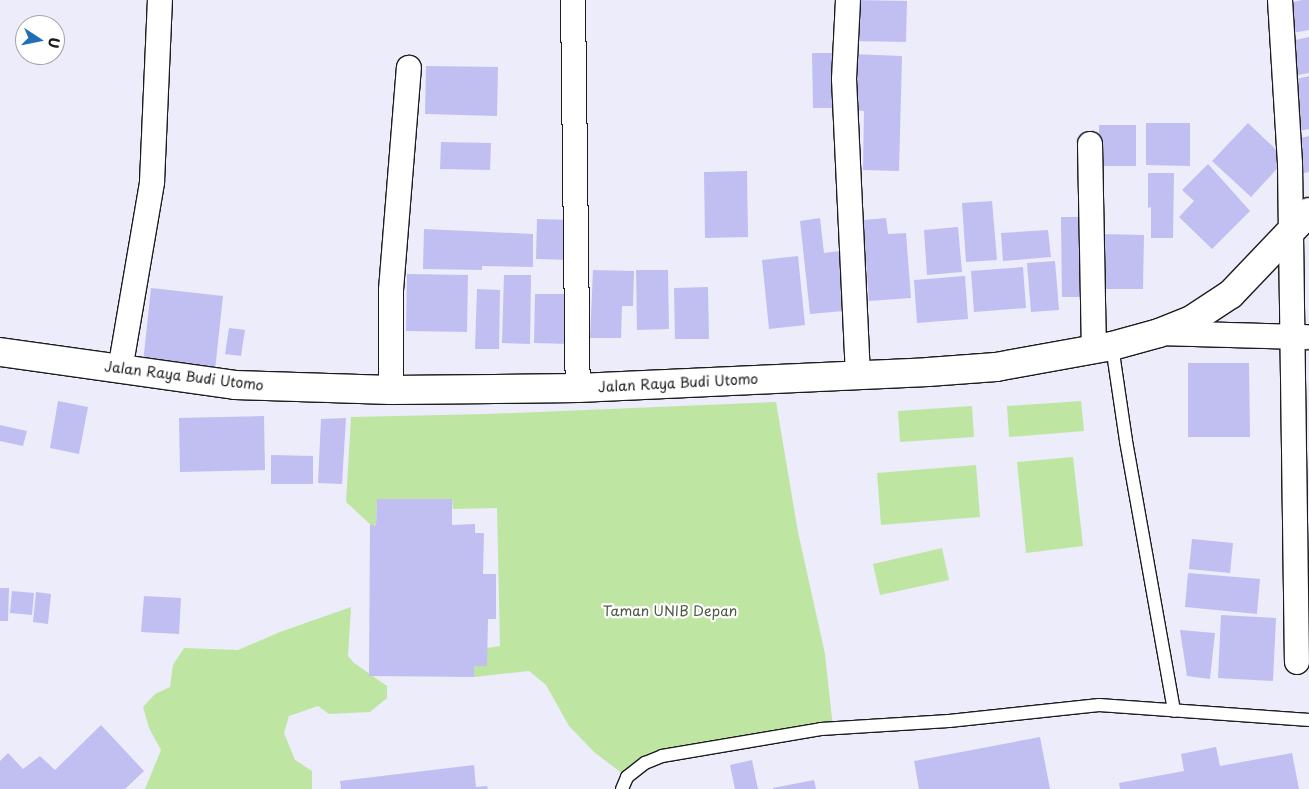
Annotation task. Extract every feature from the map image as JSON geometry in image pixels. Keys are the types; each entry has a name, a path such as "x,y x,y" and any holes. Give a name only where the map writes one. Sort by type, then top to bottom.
{"highway":[{"name":"Jalan Raya Budi Utomo","path":"0,352 235,385 391,390 578,388 996,367 1103,347 1159,333 1193,319 1231,294 1300,221"}],"street":[{"path":"120,370 152,182 160,0"},
{"path":"573,0 578,388"},
{"path":"848,0 844,79 858,375"},
{"path":"1280,0 1290,163 1300,221 1301,337 1297,662"},
{"path":"391,390 391,290 408,68"},
{"path":"1090,144 1103,347"},
{"path":"1159,333 1301,337"}],"lane":[{"path":"1103,347 1127,451 1174,712"},
{"path":"622,789 626,777 645,763 662,756 822,729 949,721 1099,705 1174,712 1309,720"}],"green space":[{"path":"1081,401 1084,431 1009,437 1007,406"},
{"name":"Taman UNIB Depan","path":"776,402 798,532 825,654 833,728 662,756 627,777 594,752 569,726 546,685 529,671 474,677 474,666 487,648 500,646 497,508 453,509 452,499 377,499 376,526 370,524 346,502 351,417 487,414"},
{"path":"972,406 974,437 900,442 898,411"},
{"path":"1073,457 1083,546 1026,553 1017,462"},
{"path":"976,465 980,517 881,525 877,473"},
{"path":"942,548 949,580 880,595 873,564"},
{"path":"351,607 348,656 354,663 387,686 387,698 370,712 329,714 318,706 289,716 284,733 295,760 312,771 312,789 145,789 161,750 149,728 143,707 155,694 170,687 173,665 184,648 238,650 280,632"}],"building":[{"path":"855,0 907,1 906,42 853,41"},
{"path":"1309,0 1309,30 1292,33 1285,4"},
{"path":"1309,37 1309,73 1293,76 1286,42"},
{"path":"812,53 840,53 840,108 813,108"},
{"path":"850,54 902,56 899,171 863,170 864,111 849,110"},
{"path":"426,66 498,67 497,116 425,114"},
{"path":"1309,76 1309,129 1295,132 1288,81"},
{"path":"1146,123 1190,123 1190,166 1146,165"},
{"path":"1248,123 1286,159 1251,197 1212,161"},
{"path":"1099,125 1136,125 1136,166 1099,166"},
{"path":"1309,136 1309,172 1299,174 1292,140"},
{"path":"441,142 491,143 490,170 440,169"},
{"path":"1208,164 1250,211 1212,249 1179,217 1194,201 1182,190"},
{"path":"747,171 748,237 705,238 704,172"},
{"path":"1148,173 1174,173 1173,238 1151,238 1151,207 1148,208"},
{"path":"992,201 997,260 966,262 962,203"},
{"path":"1061,217 1087,217 1088,297 1062,297"},
{"path":"820,218 824,253 848,250 855,310 810,314 800,221"},
{"path":"886,218 888,234 906,233 911,298 869,301 863,220"},
{"path":"537,219 572,220 572,260 536,259"},
{"path":"958,227 962,272 927,275 924,230"},
{"path":"424,229 533,234 533,267 482,266 482,270 423,269"},
{"path":"1048,230 1051,257 1003,261 1001,233"},
{"path":"1101,234 1144,235 1143,289 1100,289"},
{"path":"798,256 805,325 769,329 762,260"},
{"path":"1055,261 1059,310 1031,312 1027,263"},
{"path":"1023,267 1026,308 974,312 971,271"},
{"path":"593,270 634,271 633,306 622,306 621,338 590,338"},
{"path":"636,270 668,270 669,329 637,330"},
{"path":"407,274 468,275 467,332 406,331"},
{"path":"504,275 531,275 530,344 502,343"},
{"path":"965,276 968,319 917,323 914,280"},
{"path":"708,287 709,339 675,339 674,288"},
{"path":"151,288 223,296 215,370 143,363"},
{"path":"477,289 500,290 499,349 475,349"},
{"path":"535,294 569,294 568,344 534,343"},
{"path":"229,328 245,330 241,356 225,354"},
{"path":"1188,363 1249,363 1250,437 1188,437"},
{"path":"58,401 88,407 79,454 50,448"},
{"path":"264,416 265,470 180,472 179,418"},
{"path":"346,418 342,484 318,483 321,419"},
{"path":"0,425 27,431 23,446 0,441"},
{"path":"271,455 313,456 313,484 271,484"},
{"path":"377,499 452,499 452,525 475,524 475,533 484,533 483,574 496,574 496,619 488,619 487,666 474,666 474,677 369,676 370,524 376,526"},
{"path":"1192,539 1233,543 1230,573 1189,569"},
{"path":"1188,573 1260,579 1257,614 1185,607"},
{"path":"0,588 9,588 8,621 0,621"},
{"path":"12,591 34,593 32,615 10,613"},
{"path":"36,592 51,594 48,624 33,622"},
{"path":"144,596 181,598 179,634 141,632"},
{"path":"1221,615 1276,618 1273,681 1218,678"},
{"path":"1180,630 1215,633 1210,679 1187,676"},
{"path":"101,725 144,771 125,789 0,789 0,761 8,753 23,769 40,756 55,770"},
{"path":"1040,737 1050,789 919,789 914,761"},
{"path":"1216,747 1220,766 1292,753 1299,789 1120,789 1119,783 1184,771 1181,754"},
{"path":"752,760 758,789 735,789 730,765"},
{"path":"474,765 476,787 487,786 488,789 341,789 340,781"},
{"path":"814,780 816,789 773,789 773,788"}]}
